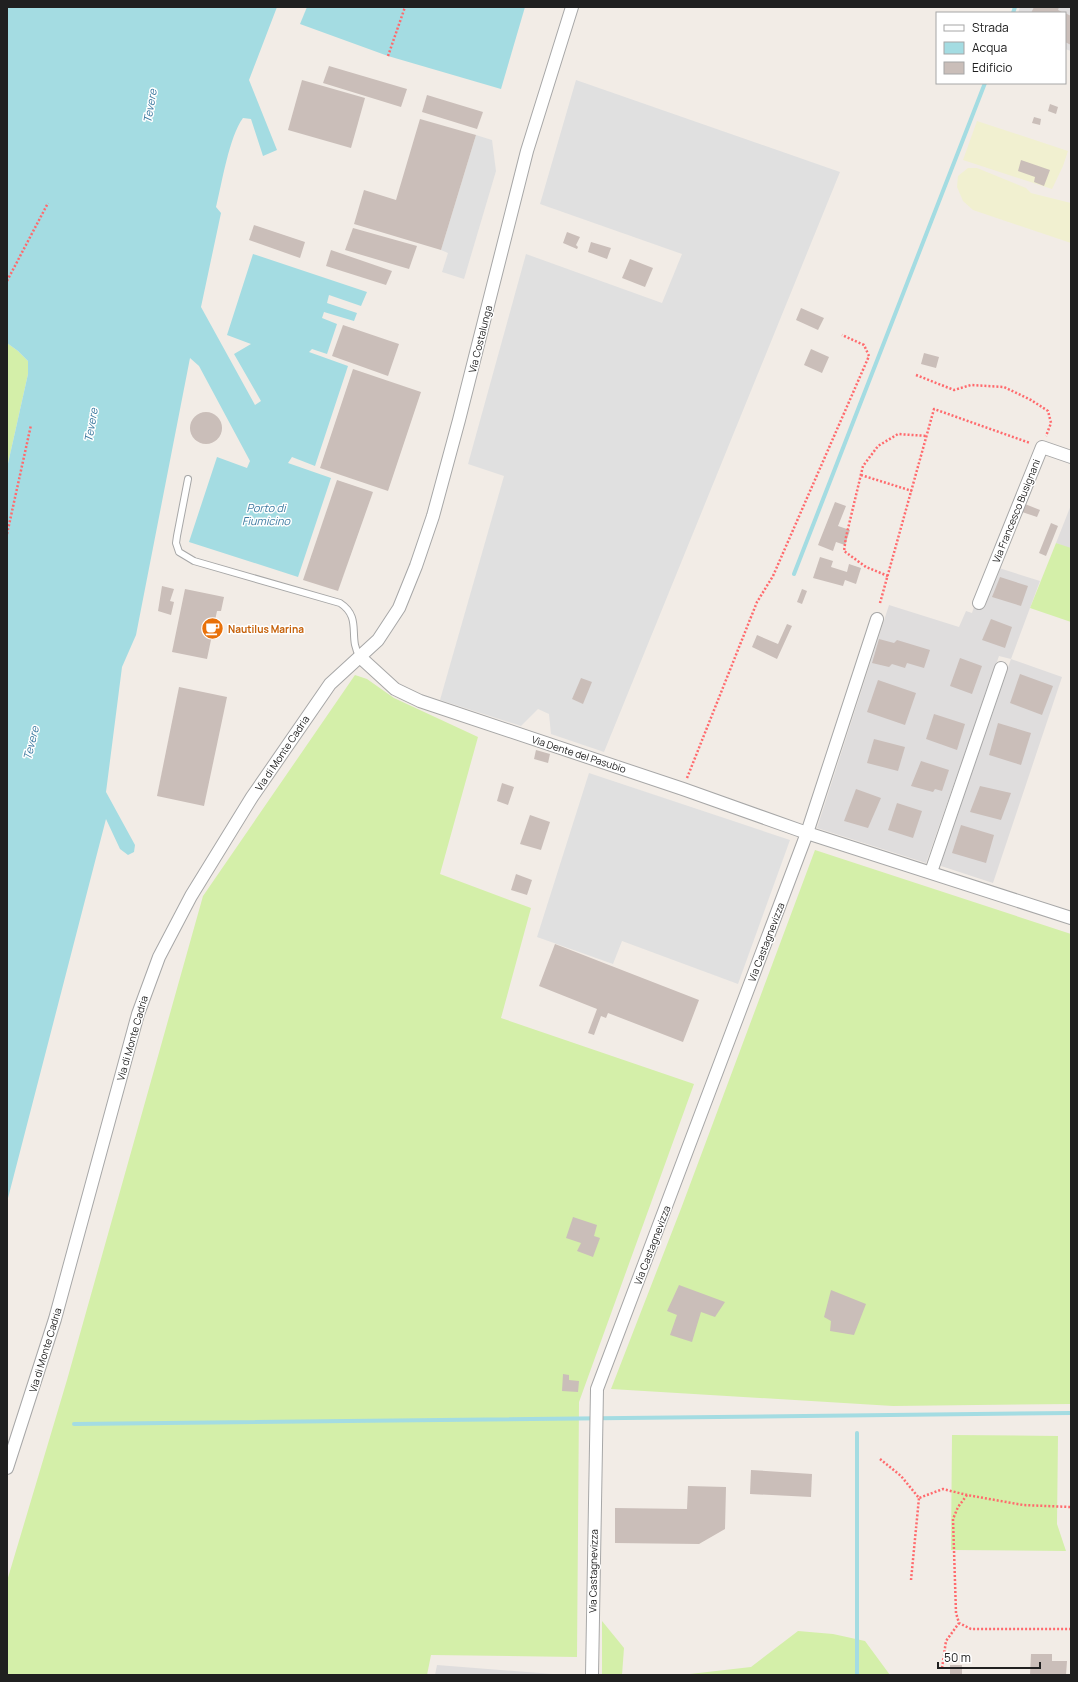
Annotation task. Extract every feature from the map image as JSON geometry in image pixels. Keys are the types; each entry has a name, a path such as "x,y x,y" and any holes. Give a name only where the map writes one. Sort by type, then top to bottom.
{"street":[{"name":"Via Costalunga","path":"360,657 378,640 398,608 428,532 459,420 527,151 572,7"},
{"name":"Via Francesco Busignani","path":"979,603 1042,448 1071,457"},
{"name":"Via Castagnevizza","path":"592,1675 597,1389 807,833 877,620"},
{"name":"Via Dente del Pasubio","path":"360,657 395,689 420,701 683,789 807,833"},
{"name":"Via di Monte Cadria","path":"7,1468 56,1312 138,1014 159,957 180,915 201,879 261,784 330,684 360,657"},
{"path":"931,872 1001,668"},
{"path":"807,833 1071,918"}],"lane":[{"path":"188,479 176,543 179,552 194,561 340,603 352,614 355,647 360,657"}],"path":[{"path":"388,56 405,7"},
{"path":"7,281 48,203"},
{"path":"683,789 757,602 772,576 869,356 864,345 842,335"},
{"path":"880,603 934,409 1042,448 1051,423 1048,411 1031,400 1004,388 971,385 954,390 916,375"},
{"path":"7,534 31,425"},
{"path":"888,576 866,567 844,550 863,466 878,446 898,434 927,436"},
{"path":"861,475 912,491"},
{"path":"880,1459 901,1476 919,1498 911,1580"},
{"path":"919,1498 943,1489 967,1495 1023,1504 1071,1507"},
{"path":"959,1623 956,1613 953,1519 958,1507 967,1495"},
{"path":"959,1623 971,1628 1071,1628"},
{"path":"942,1668 946,1641 959,1623"}],"shaded area":[{"path":"1020,7 1071,7 1071,51 1066,49 1066,12 1018,12"},
{"path":"576,80 840,172 604,752 551,734 549,714 538,709 521,726 440,700 504,476 468,464 526,254 662,303 682,254 540,204"},
{"path":"476,135 492,140 496,171 464,279 442,272 448,253 441,250"},
{"path":"1071,505 1071,549 1056,543"},
{"path":"999,568 1040,581 1011,659 999,656 926,863 817,828 889,605 959,627 966,611 972,613 975,604 985,606"},
{"path":"1011,659 1062,677 993,883 938,865"},
{"path":"589,773 790,840 738,984 622,941 613,964 537,937"},
{"path":"437,1665 565,1675 435,1675"}],"green space":[{"path":"977,121 1068,151 1063,166 1052,189 963,160"},
{"path":"968,168 977,168 1026,188 1031,193 1071,203 1071,243 973,210 963,201 957,187 958,176"},
{"path":"7,343 28,361 28,374 7,468"},
{"path":"1056,543 1071,548 1071,622 1030,608"},
{"path":"355,675 367,679 394,698 478,737 440,874 531,908 501,1018 694,1084 579,1402 577,1657 431,1655 427,1675 7,1675 7,1581 67,1380 203,896"},
{"path":"815,850 1071,934 1071,1404 893,1406 611,1389 682,1206"},
{"path":"952,1435 1058,1436 1057,1524 1066,1551 951,1550"},
{"path":"602,1621 624,1648 622,1675 602,1675"},
{"path":"798,1631 833,1634 865,1641 890,1675 681,1675 751,1667"}],"water":[{"path":"7,7 277,7 249,80 277,150 263,156 251,119 243,118 238,126 230,148 223,173 216,207 221,213 201,307 255,405 261,401 234,354 251,344 227,335 253,254 367,292 361,306 329,295 327,303 357,313 354,321 324,312 322,318 337,324 327,354 312,349 309,352 348,366 315,466 292,457 288,463 331,478 298,577 189,542 217,457 247,468 250,461 199,366 190,358 136,635 122,667 106,792 135,845 134,852 128,855 120,849 106,819 7,1202 7,468 28,374 28,361 7,343"},
{"path":"307,7 525,7 501,89 388,56 300,24"}],"building":[{"path":"1034,7 1059,7 1058,10 1062,12 1032,12"},
{"path":"1066,14 1071,16 1071,45 1066,42"},
{"path":"329,66 407,89 401,107 323,83"},
{"path":"302,80 365,98 351,148 288,130"},
{"path":"427,95 483,112 477,129 422,112"},
{"path":"1050,104 1058,107 1056,114 1048,111"},
{"path":"1034,117 1041,119 1040,125 1032,123"},
{"path":"420,119 476,135 441,250 354,224 364,190 396,200"},
{"path":"1021,160 1050,170 1044,186 1034,182 1035,177 1018,171"},
{"path":"254,225 305,242 300,258 249,240"},
{"path":"353,228 417,246 409,269 345,250"},
{"path":"567,232 580,237 576,245 578,247 577,249 563,243"},
{"path":"591,242 611,248 607,259 588,252"},
{"path":"331,250 392,271 386,285 326,266"},
{"path":"630,259 653,268 645,287 622,278"},
{"path":"801,308 824,318 818,330 796,320"},
{"path":"343,325 399,344 388,376 332,356"},
{"path":"811,349 829,357 822,373 804,365"},
{"path":"924,353 939,357 936,368 921,364"},
{"path":"353,369 421,392 388,491 320,468"},
{"path":"203,412 209,412 219,419 222,428 221,434 215,441 209,444 203,444 193,437 190,431 190,425 197,415"},
{"path":"337,480 373,492 338,591 303,580"},
{"path":"835,502 846,506 838,526 850,530 845,545 836,542 833,551 818,545"},
{"path":"1025,504 1040,510 1037,517 1022,512"},
{"path":"1051,523 1058,526 1046,556 1039,553"},
{"path":"820,557 833,561 831,567 847,572 849,564 861,568 856,584 845,580 843,586 813,578"},
{"path":"1000,577 1028,586 1021,606 992,597"},
{"path":"162,586 174,589 170,601 174,602 171,615 158,611"},
{"path":"185,589 224,597 221,611 217,611 207,659 172,652"},
{"path":"802,589 807,591 802,604 797,602"},
{"path":"991,619 1012,627 1005,648 982,640"},
{"path":"787,624 792,626 777,659 752,647 757,635 778,644"},
{"path":"879,639 894,643 897,640 930,650 924,668 907,663 905,668 892,664 889,667 872,663"},
{"path":"960,658 982,666 972,694 950,686"},
{"path":"1020,674 1053,686 1042,715 1010,703"},
{"path":"581,678 592,682 583,704 572,699"},
{"path":"878,680 916,693 905,725 867,712"},
{"path":"179,687 227,697 204,806 157,796"},
{"path":"934,714 965,724 957,750 926,739"},
{"path":"998,723 1031,733 1021,765 989,755"},
{"path":"874,739 905,747 898,771 867,763"},
{"path":"536,750 550,754 548,763 534,759"},
{"path":"921,761 949,770 942,791 935,789 933,792 911,786"},
{"path":"502,783 514,787 508,805 497,801"},
{"path":"980,786 1011,793 1001,820 970,812"},
{"path":"856,789 881,798 868,828 844,821"},
{"path":"897,803 922,811 913,838 888,830"},
{"path":"530,815 550,822 541,850 520,844"},
{"path":"961,825 994,835 986,863 952,853"},
{"path":"516,874 532,880 527,895 511,890"},
{"path":"555,944 699,1000 683,1042 608,1013 606,1018 601,1016 594,1035 588,1033 597,1009 539,986"},
{"path":"573,1217 597,1225 594,1236 600,1238 593,1257 577,1251 581,1243 566,1238"},
{"path":"679,1285 725,1302 715,1317 701,1312 692,1342 670,1335 677,1315 667,1311"},
{"path":"831,1290 866,1304 854,1335 830,1331 831,1321 824,1317"},
{"path":"563,1374 569,1375 569,1380 579,1381 578,1392 562,1391"},
{"path":"751,1470 812,1474 811,1497 750,1494"},
{"path":"688,1486 726,1487 725,1529 699,1544 615,1543 615,1508 687,1509"},
{"path":"1031,1654 1052,1654 1052,1661 1067,1661 1066,1675 1030,1675"},
{"path":"950,1665 962,1665 962,1675 950,1675"}],"waterway":[{"path":"1013,12 1015,7"},
{"path":"794,574 985,84"},
{"path":"74,1424 1071,1413"},
{"path":"857,1433 857,1675"}],"place":[{"name":"Nautilus Marina","path":"212,629"}],"water label":[{"name":"Tevere","path":"150,106"},
{"name":"Tevere","path":"91,425"},
{"name":"Porto di Fiumicino","path":"266,514"},
{"name":"Tevere","path":"31,743"}]}
